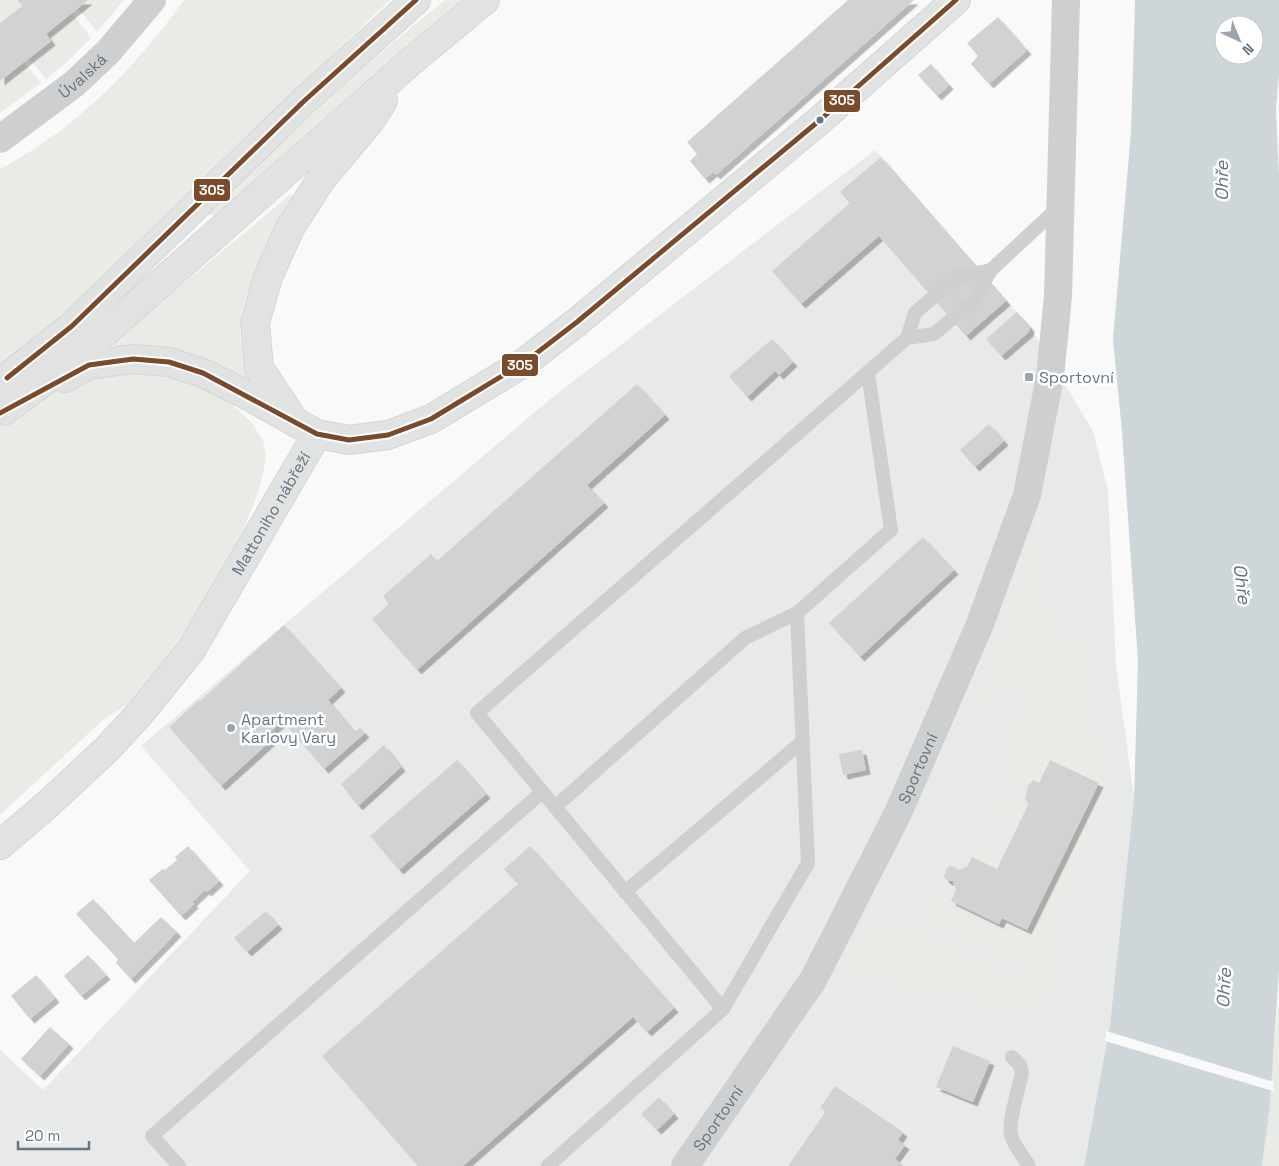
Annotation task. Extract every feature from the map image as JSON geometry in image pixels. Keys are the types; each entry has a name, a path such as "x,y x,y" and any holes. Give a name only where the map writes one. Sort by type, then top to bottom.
{"main road":[{"path":"0,383 72,326 303,102 416,0"},
{"path":"2,412 76,358 409,63 485,0"},
{"name":"Mattoniho nábřeží","path":"0,845 48,804 106,749 142,711 191,650 306,428 349,440 388,435 431,419 525,362 585,316 813,126 956,0"},
{"path":"306,428 259,368 255,323 268,277 290,228 322,178 370,121 409,63"},
{"path":"2,412 90,365 133,359 169,362 203,373 306,428"}],"street":[{"name":"Úvalská","path":"0,139 36,114 81,77 108,52 152,0"},
{"name":"Sportovní","path":"685,1166 812,980 898,812 980,624 1027,495 1050,377 1058,296 1066,0"}],"lane":[{"path":"907,338 934,334 974,300 991,270 1060,206"},
{"path":"723,1009 477,714 907,338 915,313 956,277 991,270"},
{"path":"555,807 745,638 797,613 892,530 868,373"},
{"path":"548,1166 723,1009 808,863 797,613"},
{"path":"625,892 803,741"},
{"path":"179,1166 152,1136 542,792"},
{"path":"1012,1057 1020,1066 1022,1072 1011,1133 1029,1166"}],"shaded area":[{"path":"0,0 17,0 22,6 0,23"},
{"path":"88,0 124,0 97,32 78,8"},
{"path":"184,0 390,0 144,235 83,297 0,367 0,169 27,154 53,136 102,95 145,49"},
{"path":"445,0 461,0 390,59 215,215 206,215 383,51"},
{"path":"72,13 91,38 67,62 46,79 29,58 51,41 46,34"},
{"path":"24,62 41,83 0,113 0,81"},
{"path":"875,150 1030,327 1093,431 1108,491 1116,666 1134,798 1110,1025 1084,1166 0,1166 0,1050 43,1090 250,871 141,746 554,396"},
{"path":"291,194 294,196 263,255 241,313 240,326 243,354 251,382 247,388 117,350 112,343"},
{"path":"142,372 169,375 202,386 229,402 251,422 263,440 266,458 260,487 247,521 217,584 176,644 132,701 103,720 0,815 0,425 43,398 70,385 106,376"},
{"path":"1039,511 1044,514 1036,547 1046,563 1040,576 1058,637 1090,649 1102,784 1063,912 1047,1015 885,983 855,974 848,964 845,955 863,919 870,918 917,931 1025,985 1033,971 939,926 927,914 924,903 929,891 999,924 1002,918 1027,930 1099,784 1051,760 1039,783 1033,780 1028,786 1009,775 1005,767 1004,755 1028,693 999,681 981,722 971,717 1007,619"},
{"path":"998,794 1008,795 1028,805 1014,834 994,821 985,807 984,801 990,796"},
{"path":"967,840 977,840 1007,847 997,869 950,848"},
{"path":"1279,999 1279,1166 1262,1166"}],"water":[{"name":"Ohře","path":"1135,0 1279,0 1279,74 1276,109 1279,176 1279,971 1270,1104 1262,1166 1084,1166 1110,1025 1134,798 1138,661 1122,432 1113,339 1131,132"}],"pier":[{"path":"1106,1031 1274,1082 1273,1091 1105,1041"}],"building":[{"path":"17,0 88,0 46,34 51,41 0,81 0,23 22,6"},
{"path":"848,0 914,0 716,175 713,172 705,179 690,161 697,154 687,142"},
{"path":"998,17 1027,50 989,84 971,64 978,56 967,43"},
{"path":"931,64 949,85 937,96 918,75"},
{"path":"881,157 1006,301 966,336 879,236 801,304 772,271 850,203 840,192"},
{"path":"1017,312 1030,327 1029,332 1001,356 986,339"},
{"path":"772,339 793,362 779,375 775,371 747,397 729,376"},
{"path":"637,384 665,415 587,485 604,503 417,670 372,619 389,604 383,596 431,554 437,561"},
{"path":"989,424 1004,441 975,467 960,450"},
{"path":"923,537 954,570 860,657 829,623"},
{"name":"Apartment Karlovy Vary","path":"284,625 341,688 328,700 355,732 360,728 365,733 324,769 283,721 269,733 274,738 221,786 169,727"},
{"path":"384,745 401,767 358,806 341,784"},
{"path":"862,750 866,770 843,775 839,754"},
{"path":"457,760 486,794 399,870 370,836"},
{"path":"1050,760 1099,783 1027,930 1002,918 999,924 951,901 956,890 953,881 948,881 944,878 946,869 950,866 958,870 967,867 972,857 997,869 1028,805 1025,798 1028,786 1033,780 1039,783"},
{"path":"188,846 219,881 207,892 205,890 181,916 149,880 177,860 175,857"},
{"path":"530,846 674,1008 647,1032 633,1017 463,1166 418,1166 322,1056 518,884 504,869"},
{"path":"93,899 134,943 161,917 177,932 131,979 116,963 118,959 76,914"},
{"path":"266,911 278,925 247,952 234,938"},
{"path":"88,955 106,975 81,996 64,976"},
{"path":"36,975 55,998 30,1019 11,996"},
{"path":"50,1027 69,1044 40,1076 21,1059"},
{"path":"953,1046 990,1061 973,1102 936,1087"},
{"path":"835,1086 903,1132 898,1140 905,1145 895,1159 904,1166 788,1166 826,1111 820,1108"},
{"path":"659,1097 674,1114 657,1130 641,1114"}],"transit line":[{"name":"305","path":"7,378 72,326 303,102 416,0"},
{"name":"305","path":"0,413 89,365 133,359 169,362 203,373 317,434 349,440 388,435 431,419 525,362 577,322 820,120 956,0"}],"place":[{"name":"Sportovní","path":"1029,377"},
{"name":"Apartment Karlovy Vary","path":"231,728"}]}
